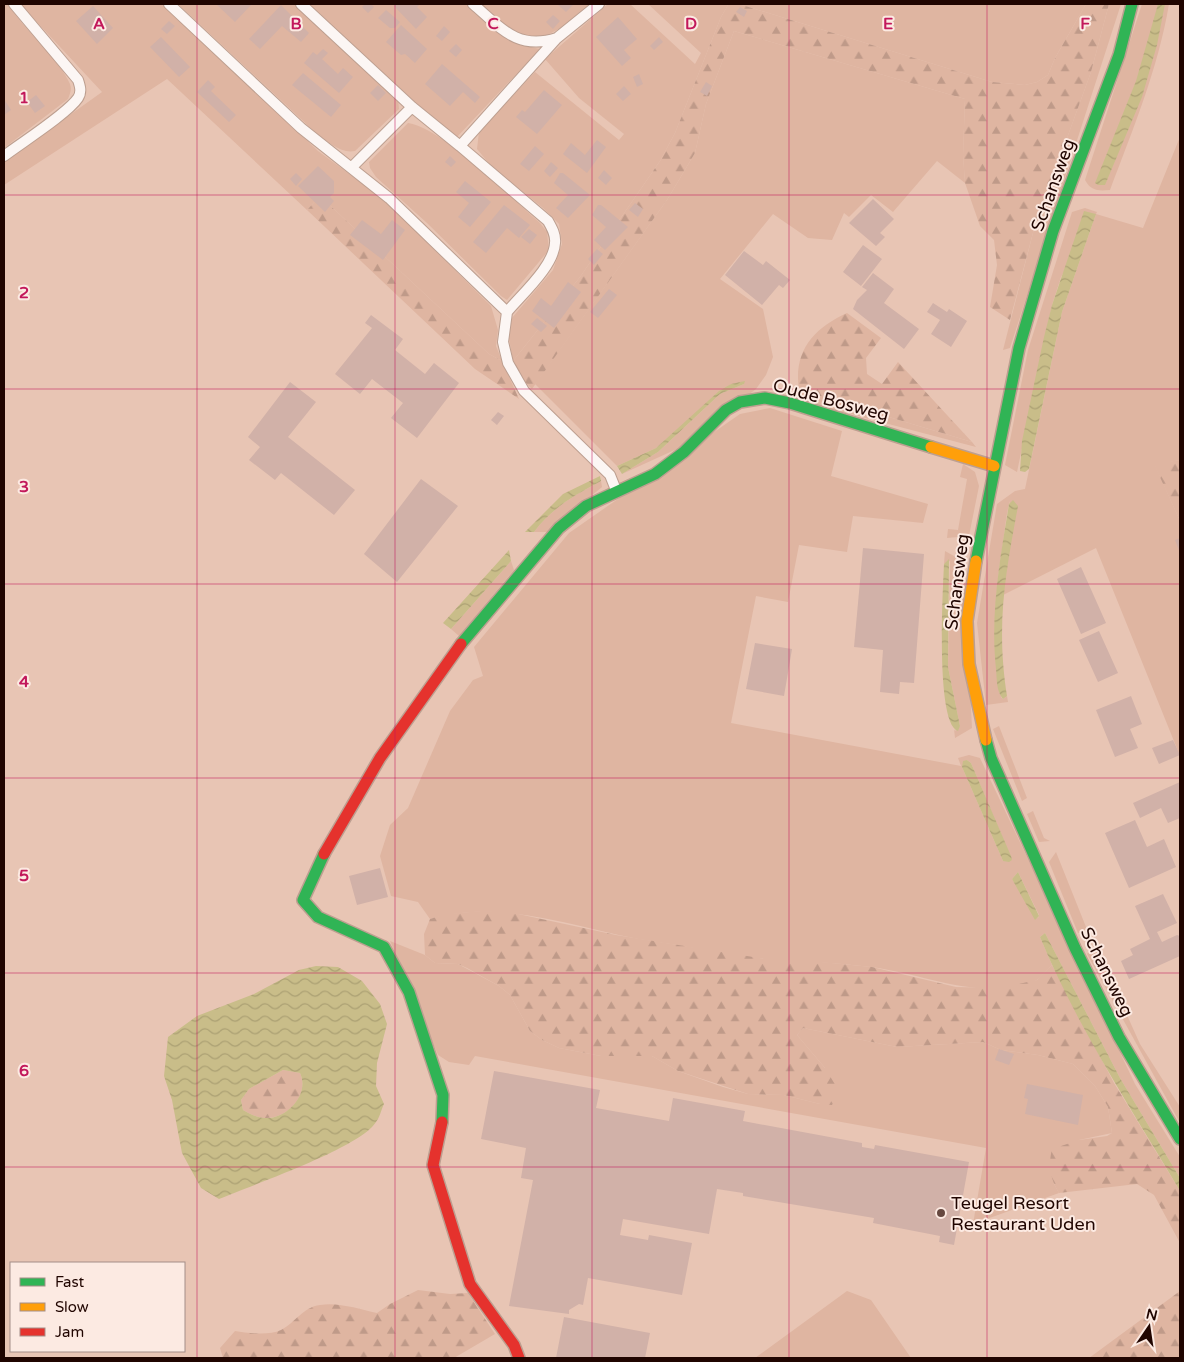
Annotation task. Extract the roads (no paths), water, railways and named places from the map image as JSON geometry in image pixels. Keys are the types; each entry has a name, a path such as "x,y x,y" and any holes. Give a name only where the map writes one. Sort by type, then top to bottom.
{"street":[{"name":"Schansweg","path":"1132,4 1119,55 1054,230 1019,348 977,552 967,621 969,664 991,758 1075,948 1119,1037 1180,1139"},
{"name":"Oude Bosweg","path":"519,1358 514,1345 491,1316 470,1284 432,1165 442,1130 443,1095 408,992 384,947 318,917 303,900 316,870 380,758 455,652 558,528 586,506 617,494 655,474 684,452 726,410 740,402 765,398 790,403 994,466"}],"lane":[{"path":"4,156 66,109 78,98 81,88 78,80 14,4"},
{"path":"170,4 301,128 389,198 507,312"},
{"path":"301,4 412,107 548,221 554,233 555,242 551,260 507,312 503,342 508,362 524,391 610,475 617,494"},
{"path":"473,4 511,36 522,41 547,41 557,38"},
{"path":"460,146 557,38 599,4"},
{"path":"352,167 412,107"}],"water":[{"path":"1158,4 1165,4 1157,45 1142,97 1105,185 1098,185 1095,183 1136,81"},
{"path":"1084,211 1096,214 1062,312 1029,469 1025,472 1020,471 1022,441 1044,337 1052,305"},
{"path":"745,381 744,384 720,394 658,452 622,474 617,466 656,448 719,391 731,384"},
{"path":"600,476 601,481 573,497 549,515 534,532 525,532 563,494"},
{"path":"1013,500 1018,506 1009,555 1002,623 1002,646 1007,696 1003,699 998,689 994,648 995,607 999,566 1009,504"},
{"path":"509,550 511,561 451,629 443,623"},
{"path":"949,559 948,667 960,726 958,731 951,723 943,682 944,564"},
{"path":"967,760 971,763 1011,856 1012,860 1009,862 1003,861 962,767 963,761"},
{"path":"1018,872 1039,916 1035,920 1012,879"},
{"path":"1045,933 1120,1078 1180,1178 1180,1191 1106,1067 1071,1003 1040,937"},
{"path":"316,966 338,967 362,981 380,1004 387,1024 377,1063 376,1086 384,1104 376,1122 366,1132 349,1143 304,1165 219,1199 201,1188 182,1153 172,1100 164,1076 168,1037 197,1016 254,994 299,970","holes":["283,1070 300,1073 302,1089 299,1097 288,1110 273,1117 265,1118 257,1117 243,1110 241,1100 249,1089"]}],"place":[{"name":"Teugel Resort Restaurant Uden","path":"941,1213"}]}
